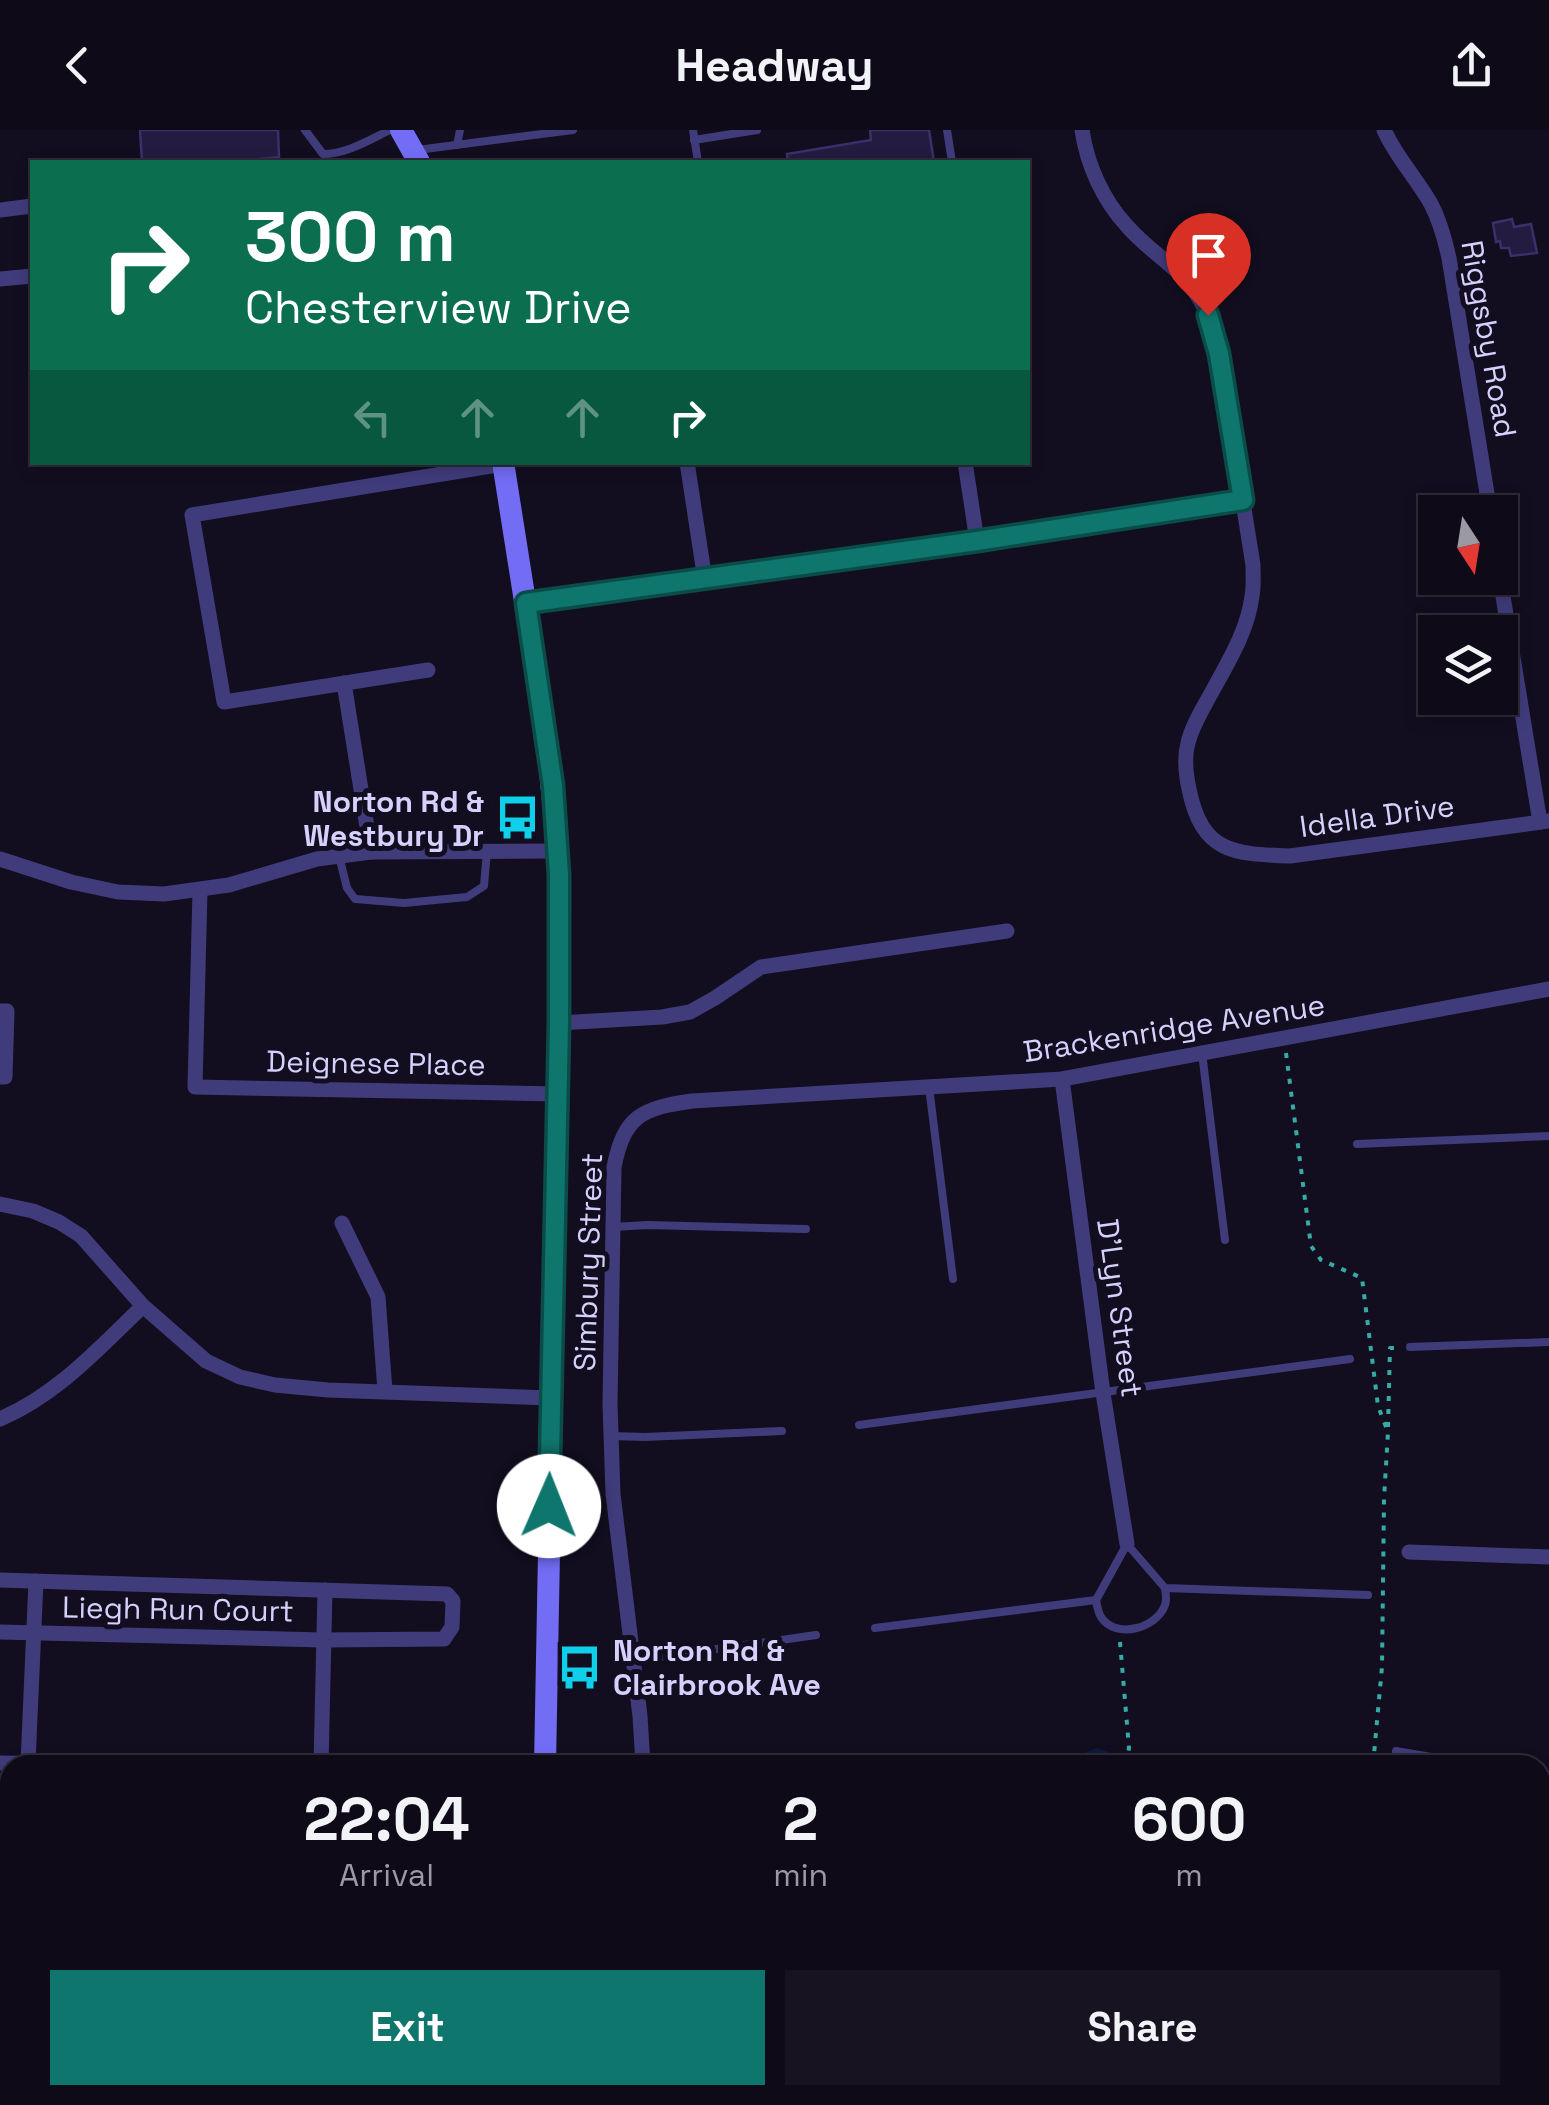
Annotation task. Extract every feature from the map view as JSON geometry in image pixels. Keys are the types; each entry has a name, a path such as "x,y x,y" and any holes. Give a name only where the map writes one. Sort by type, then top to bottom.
{"main road":[{"path":"401,130 416,157"},
{"path":"503,465 553,786 558,851 559,1024 545,1755"}],"street":[{"path":"526,603 1243,500 1219,354 1208,315 1193,287 1127,227 1107,200 1094,174 1082,130"},
{"name":"Riggsby Road","path":"1384,130 1432,206 1443,233 1487,495"},
{"path":"0,210 30,206"},
{"path":"0,279 30,276"},
{"path":"428,670 224,702 192,515 491,465"},
{"path":"687,465 706,580"},
{"path":"965,465 977,541"},
{"name":"Idella Drive","path":"1243,500 1253,566 1252,596 1233,653 1188,744 1186,776 1193,811 1213,842 1251,855 1290,856 1544,822"},
{"path":"1503,595 1544,822"},
{"path":"344,683 371,852"},
{"path":"0,858 71,882 118,892 164,894 200,891 317,859 371,852 558,851"},
{"name":"Deignese Place","path":"200,891 195,1087 556,1094"},
{"path":"559,1024 662,1018 690,1012 761,967 1007,931"},
{"name":"Brackenridge Avenue","path":"631,1122 659,1106 692,1102 1062,1080 1549,989"},
{"path":"0,1011 7,1012 5,1077 0,1077"},
{"name":"D'Lyn Street","path":"1062,1080 1127,1544"},
{"name":"Simbury Street","path":"631,1122 618,1144 614,1167 611,1436 613,1494 642,1755"},
{"path":"0,1204 33,1211 80,1236 143,1306 206,1360 240,1377 275,1386 551,1398"},
{"path":"342,1223 378,1297 385,1391"},
{"path":"0,1419 29,1404 80,1367 143,1306"},
{"path":"1409,1552 1549,1557"},
{"name":"Liegh Run Court","path":"0,1580 447,1594 453,1601 452,1627 444,1639 0,1632"},
{"name":"Liegh Run Court","path":"28,1755 36,1581"},
{"name":"Liegh Run Court","path":"321,1755 325,1590"}],"lane":[{"path":"305,130 322,154 330,154 390,130"},
{"path":"456,145 460,130"},
{"path":"416,157 456,145 573,130"},
{"path":"698,160 694,135 758,130"},
{"path":"947,130 952,160"},
{"path":"339,856 355,899 404,902 466,898 484,886 487,851"},
{"path":"1202,1053 1225,1240"},
{"path":"928,1088 953,1279"},
{"path":"1357,1144 1549,1136"},
{"path":"613,1226 806,1229"},
{"path":"1410,1347 1549,1342"},
{"path":"860,1425 1350,1359"},
{"path":"611,1436 782,1430"},
{"path":"1127,1544 1165,1588 1167,1602 1158,1617 1144,1627 1110,1625 1101,1616 1096,1600 1127,1544"},
{"path":"1165,1588 1368,1595"},
{"path":"875,1628 1096,1600"},
{"path":"633,1661 816,1636"},
{"path":"1396,1751 1419,1755"}],"path":[{"path":"1284,1038 1311,1246 1321,1260 1362,1278 1378,1406 1388,1432"},
{"path":"1374,1755 1382,1666 1390,1348"},
{"path":"1118,1628 1128,1755"}],"building":[{"path":"140,130 278,130 279,157 142,160"},
{"path":"870,130 929,130 934,160 788,160 787,154 871,140"},
{"path":"1512,219 1514,227 1531,224 1537,253 1511,256 1509,248 1501,248 1500,241 1496,242 1493,223"}],"waterway":[{"path":"1088,1755 1097,1751 1108,1755"}],"place":[{"name":"Norton Rd & Westbury Dr","path":"517,818"},
{"name":"Norton Rd & Clairbrook Ave","path":"580,1667"}],"route":[{"path":"549,1506 559,875 553,786 526,603 1243,500 1219,354 1208,315"}]}
